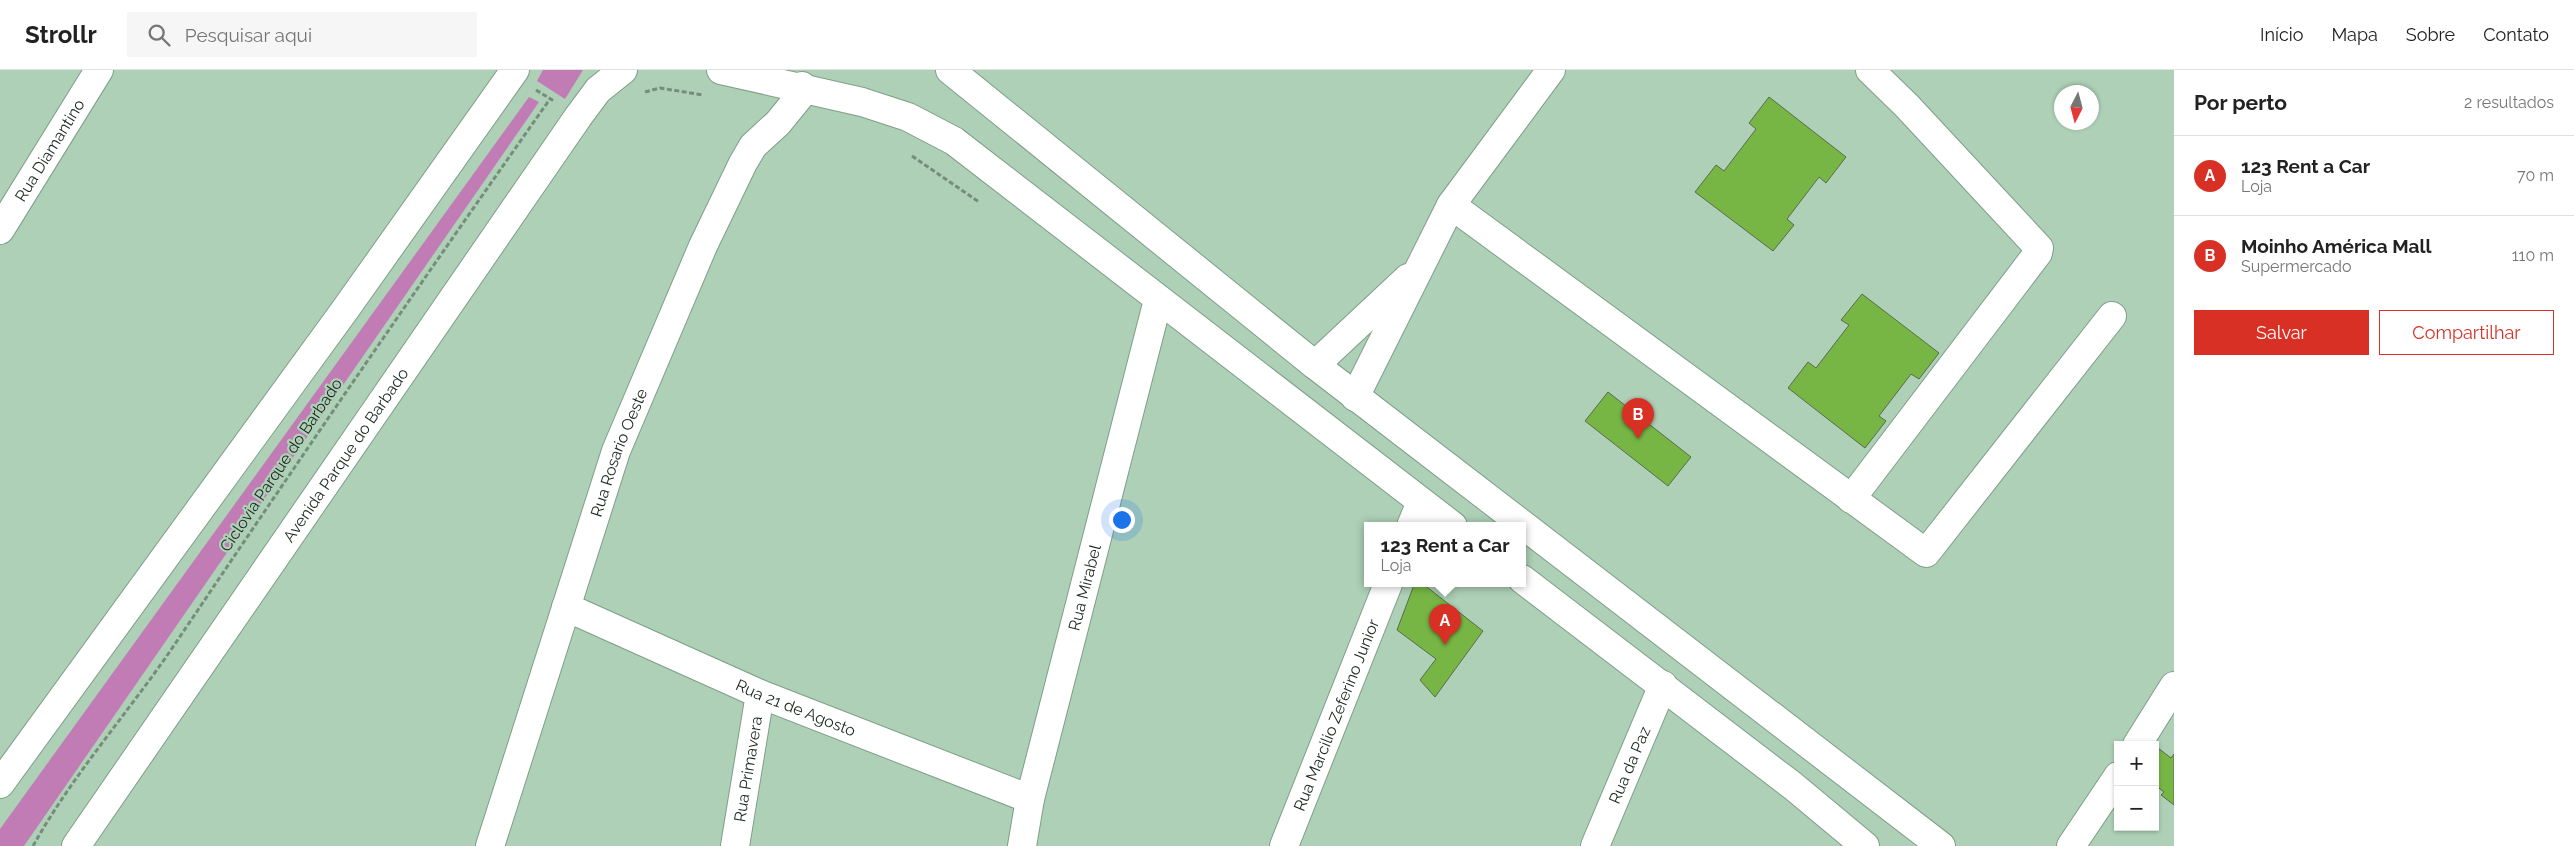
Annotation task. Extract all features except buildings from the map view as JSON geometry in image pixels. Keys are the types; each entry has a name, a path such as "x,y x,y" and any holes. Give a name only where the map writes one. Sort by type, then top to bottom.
{"main road":[{"name":"Rua Diamantino","path":"0,230 100,70"},
{"name":"Avenida Parque do Barbado","path":"76,846 578,117 598,90 623,70"},
{"path":"721,70 811,78 862,102 908,117 954,141 1448,522"},
{"path":"950,70 1314,365 1518,522"},
{"path":"1355,397 1372,368 1419,266 1451,205 1551,70"},
{"path":"1851,499 2038,252 2038,248 1907,106 1870,70"},
{"path":"0,784 353,299 514,72"},
{"name":"Rua Rosario Oeste","path":"490,846 616,451 703,246 753,146 789,110 811,78"},
{"path":"1451,205 1926,553 2112,316"},
{"path":"1314,365 1419,266"},
{"name":"Rua Mirabel","path":"1022,846 1030,799 1158,300"},
{"path":"1412,522 1421,502"},
{"path":"1526,528 1941,846"},
{"path":"1526,582 1793,786 1865,846"},
{"name":"Rua Marcilio Zeferino Junior","path":"1284,846 1387,587"},
{"name":"Rua 21 de Agosto","path":"566,607 760,694 1030,799"},
{"name":"Rua da Paz","path":"1595,846 1663,685"},
{"path":"2140,741 2174,686"},
{"name":"Rua Primavera","path":"735,846 760,694"},
{"path":"2071,846 2114,782"}],"path":[{"path":"514,72 578,117"},
{"path":"638,94 660,88 710,96"},
{"name":"Ciclovia Parque do Barbado","path":"33,846 73,784 155,674 377,344 550,99"},
{"path":"908,153 981,203"}],"shaded area":[{"path":"543,70 583,70 565,99 537,81"},
{"path":"529,97 539,102 24,846 0,846 0,829"}],"place":[{"name":"Moinho América Mall","path":"1638,439"},
{"name":"123 Rent a Car","path":"1445,645"}]}
